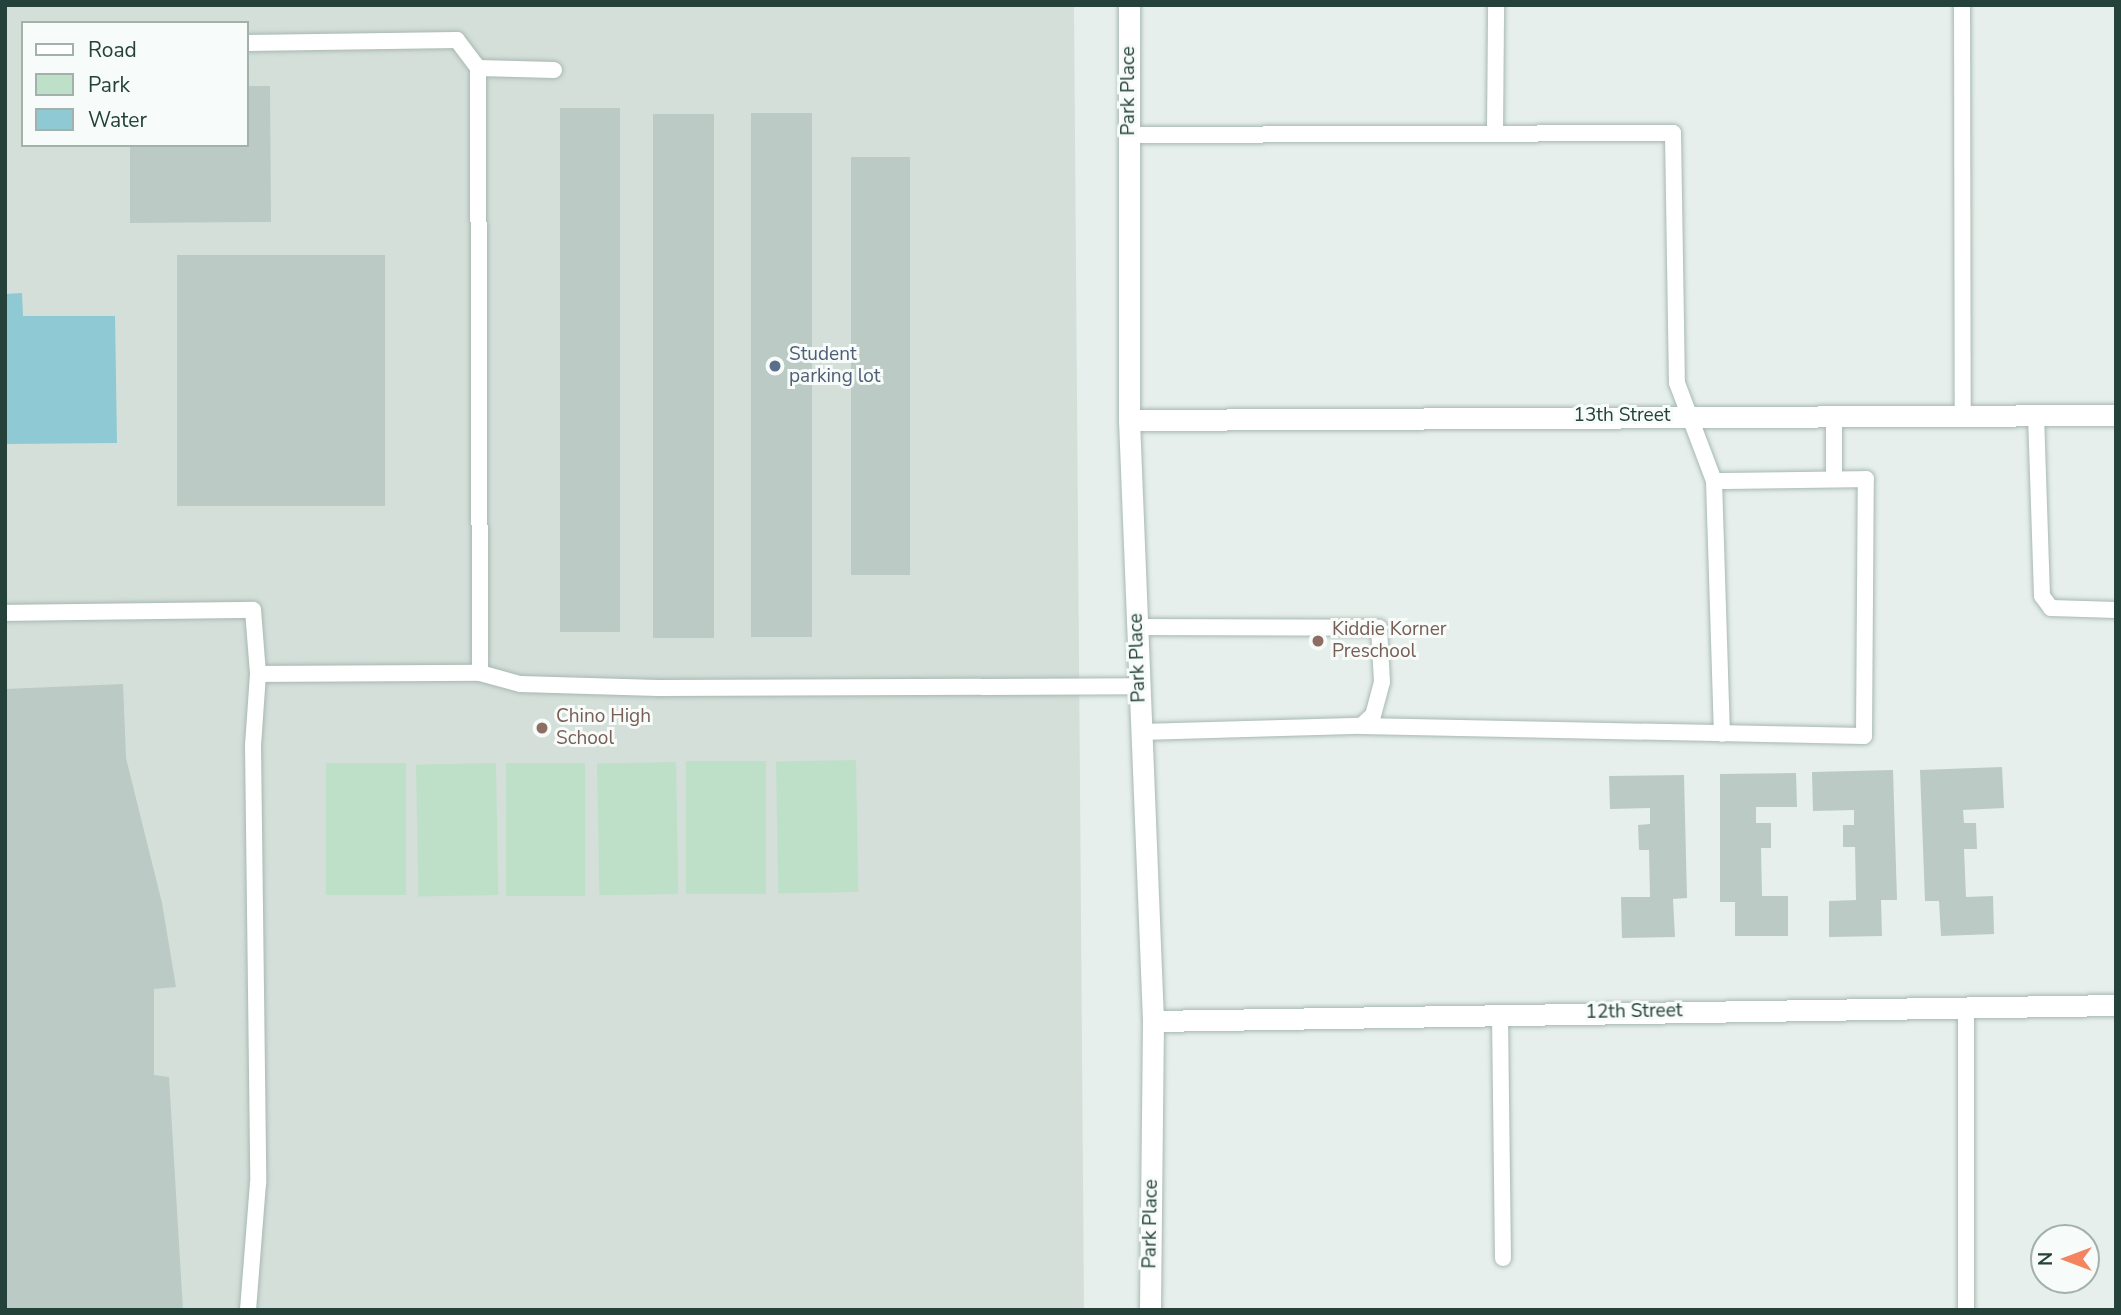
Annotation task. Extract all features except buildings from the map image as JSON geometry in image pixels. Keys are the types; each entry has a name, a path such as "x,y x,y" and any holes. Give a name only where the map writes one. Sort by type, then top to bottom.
{"street":[{"name":"Park Place","path":"1129,5 1129,420 1153,1021 1150,1310"},
{"name":"13th Street","path":"1129,420 2116,415"},
{"name":"12th Street","path":"1153,1021 2116,1005"}],"lane":[{"path":"1496,5 1496,132"},
{"path":"1962,5 1963,416"},
{"path":"248,43 457,40 478,68 480,673"},
{"path":"478,68 554,69"},
{"path":"1129,135 1673,133 1677,383 1714,481 1722,734"},
{"path":"2036,415 2042,596 2051,608 2116,610"},
{"path":"1834,416 1835,479"},
{"path":"1141,732 1361,726 1864,736 1866,479 1714,481"},
{"path":"5,613 253,611 258,674 253,745 258,1182 248,1310"},
{"path":"1137,627 1378,628 1382,682 1373,715 1361,726"},
{"path":"258,674 480,673 520,684 658,688 1140,686"},
{"path":"1966,1007 1966,1310"},
{"path":"1500,1015 1503,1258"}],"shaded area":[{"name":"Chino High School","path":"5,5 1074,5 1084,1310 5,1310"}],"green space":[{"path":"856,760 858,892 778,893 776,761"},
{"path":"686,761 766,761 766,894 686,894"},
{"path":"676,762 678,894 599,895 597,763"},
{"path":"326,763 406,763 406,895 326,895"},
{"path":"496,763 498,895 418,896 416,764"},
{"path":"506,763 585,763 585,896 506,896"}],"water":[{"path":"22,293 23,316 115,316 117,443 5,444 5,294"}],"place":[{"name":"Student parking lot","path":"775,366"},
{"name":"Kiddie Korner Preschool","path":"1318,641"},
{"name":"Chino High School","path":"542,728"}]}
